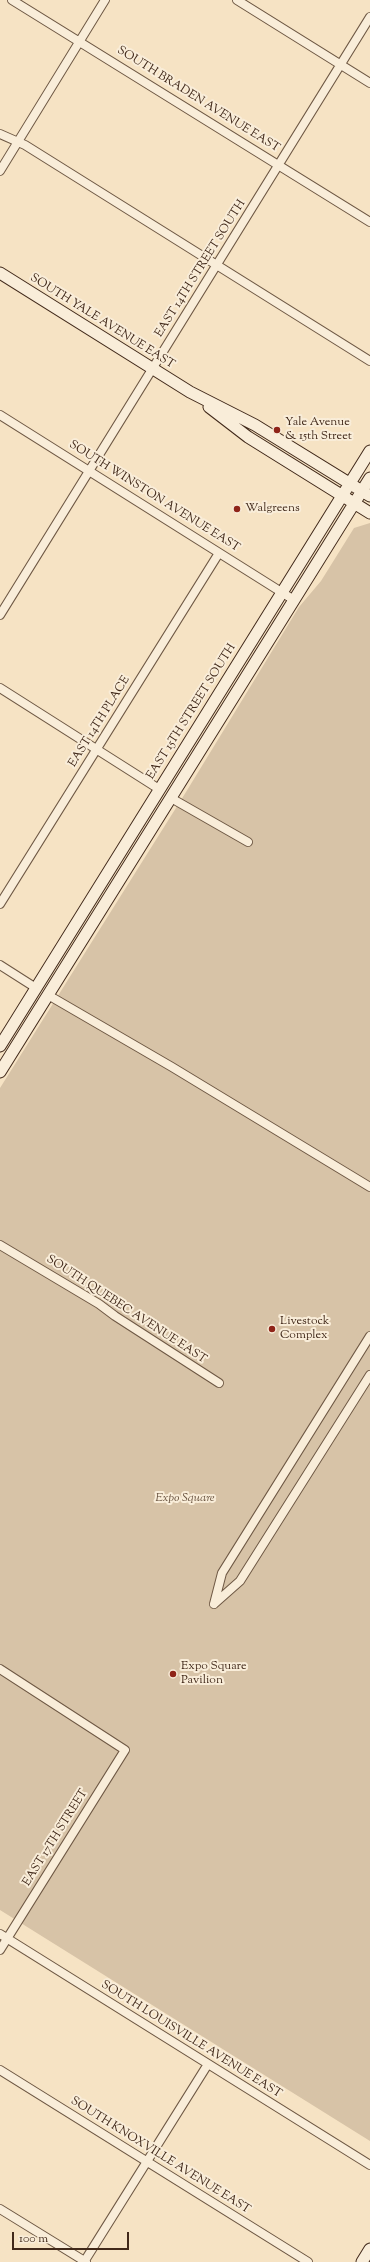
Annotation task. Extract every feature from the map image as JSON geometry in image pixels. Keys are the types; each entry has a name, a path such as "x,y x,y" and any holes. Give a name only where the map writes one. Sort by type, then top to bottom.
{"main road":[{"name":"SOUTH YALE AVENUE EAST","path":"0,273 190,392 255,425 366,494"},
{"name":"SOUTH YALE AVENUE EAST","path":"190,392 248,437 370,513"},
{"path":"248,437 255,425"},
{"name":"EAST 15TH STREET SOUTH","path":"0,1046 370,452"},
{"path":"0,1072 294,600 355,504 366,494 370,478"},
{"path":"159,789 171,798"},
{"path":"36,988 48,995"},
{"path":"362,2262 370,2249"}],"street":[{"name":"SOUTH BRADEN AVENUE EAST","path":"12,0 370,222"},
{"path":"0,171 105,0"},
{"path":"237,0 370,83"},
{"name":"EAST 14TH STREET SOUTH","path":"0,615 218,265 370,17"},
{"path":"0,134 25,145 370,360"},
{"name":"SOUTH WINSTON AVENUE EAST","path":"0,416 294,600"},
{"name":"EAST 14TH PLACE","path":"0,904 219,553"},
{"path":"0,688 97,748 159,789"},
{"path":"171,798 248,842"},
{"path":"0,965 36,988"},
{"path":"48,995 172,1067 370,1187"},
{"name":"SOUTH QUEBEC AVENUE EAST","path":"0,1245 99,1304 115,1316 219,1383"},
{"path":"370,1336 222,1573 214,1604 240,1582 370,1374"},
{"name":"EAST 17TH STREET","path":"0,1669 125,1750 3,1937 0,1950"},
{"name":"SOUTH LOUISVILLE AVENUE EAST","path":"3,1937 370,2165"},
{"path":"0,2209 85,2262 146,2161 208,2064"},
{"name":"SOUTH KNOXVILLE AVENUE EAST","path":"0,2070 308,2262"}],"green space":[{"name":"Expo Square","path":"370,523 370,2141 0,1910 0,1088 186,792 299,607 321,581 354,528"}],"place":[{"name":"Yale Avenue & 15th Street","path":"277,430"},
{"name":"Walgreens","path":"237,509"},
{"name":"Livestock Complex","path":"272,1329"},
{"name":"Expo Square Pavilion","path":"173,1674"}]}
